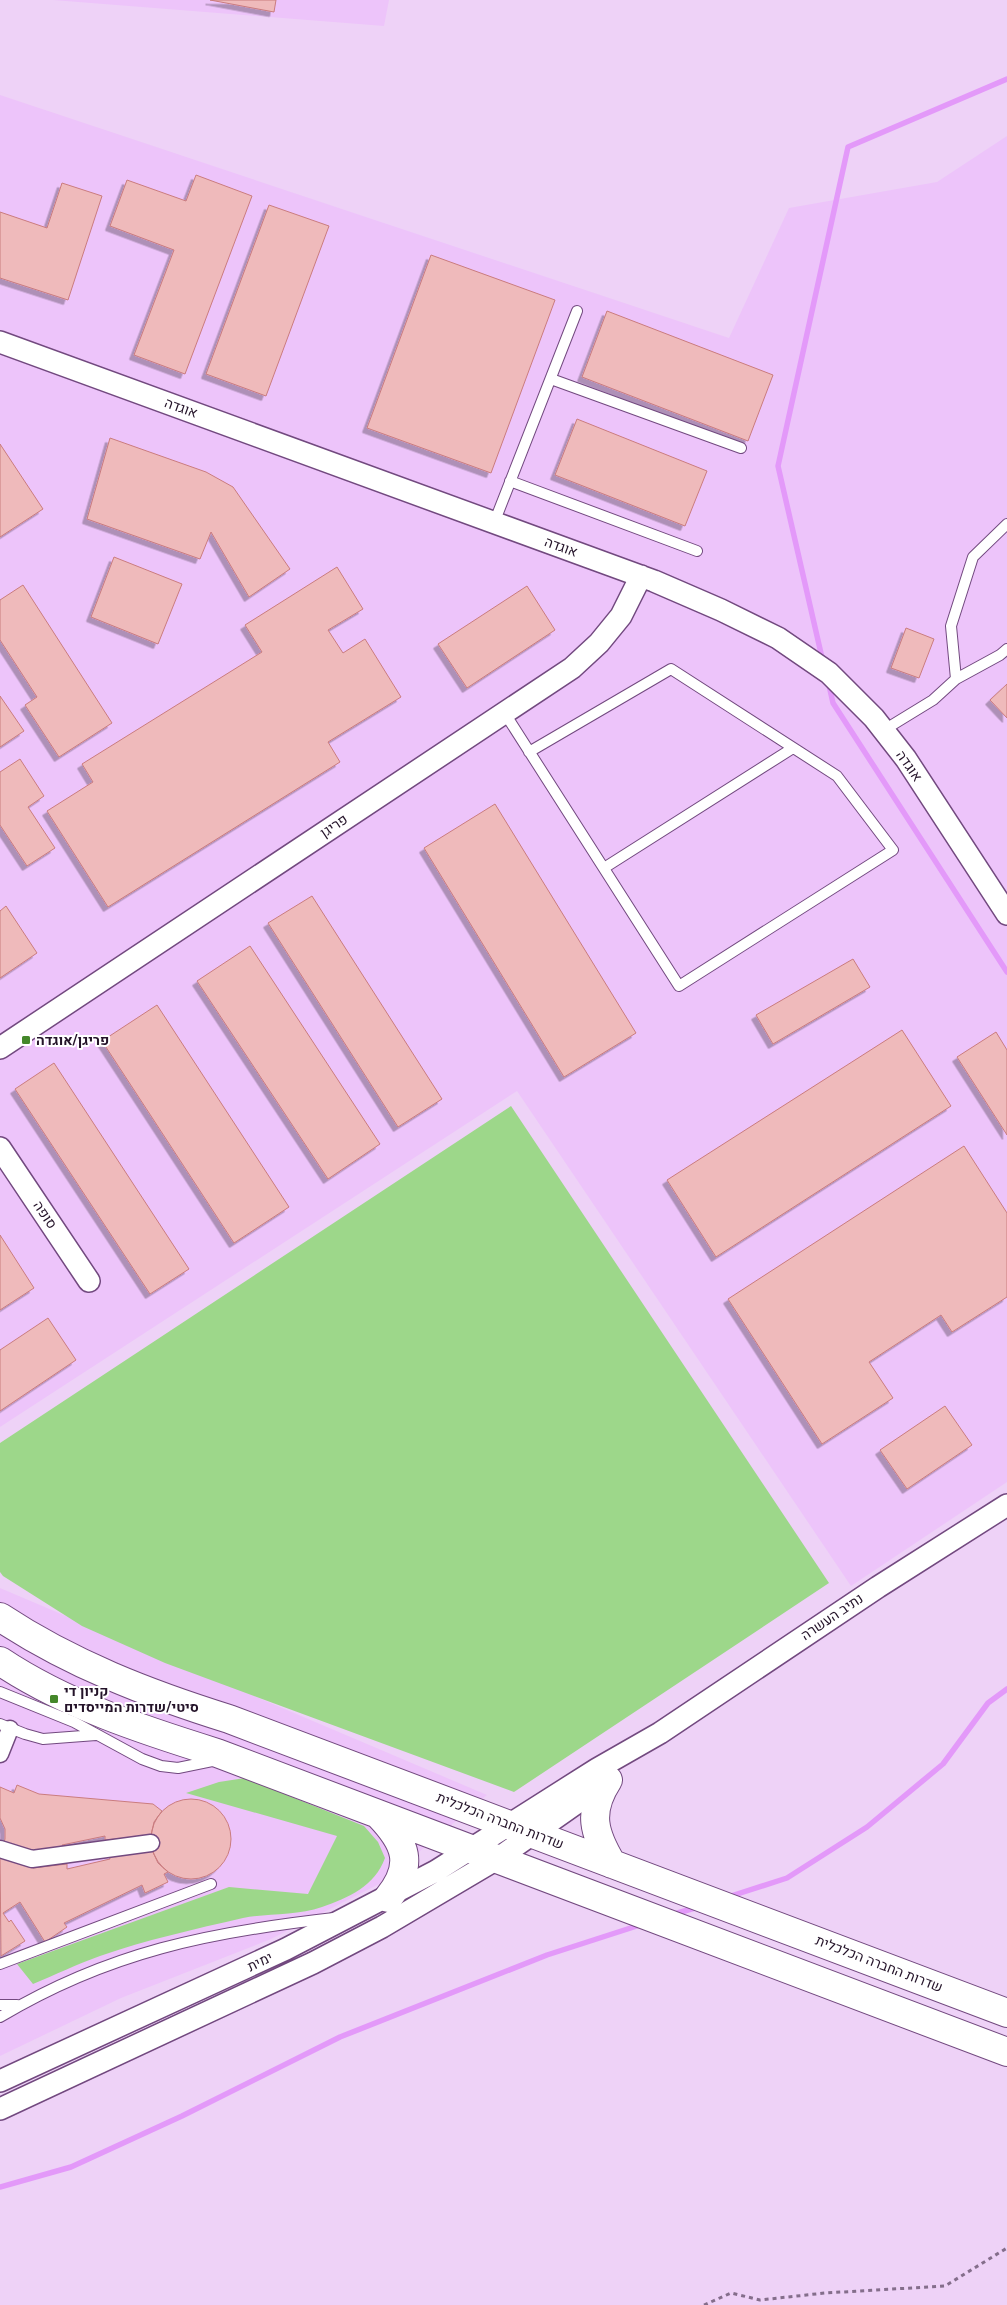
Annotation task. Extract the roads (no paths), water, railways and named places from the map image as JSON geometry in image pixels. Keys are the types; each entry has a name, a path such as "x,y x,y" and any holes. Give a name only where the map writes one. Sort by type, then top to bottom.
{"main road":[{"name":"שדרות החברה הכלכלית","path":"0,1617 28,1636 105,1675 229,1719 1007,2013"},
{"path":"0,1661 90,1708 129,1724 228,1758 379,1814 1007,2052"},
{"path":"608,1780 597,1802 595,1818 596,1832 612,1864"},
{"path":"379,1814 400,1841 405,1861 398,1885 388,1898"}],"street":[{"name":"אוגדה","path":"0,342 641,576 721,610 778,638 829,673 884,730 906,759 1007,914"},
{"name":"פריגן","path":"0,1048 572,668 599,643 621,616 641,576"},
{"name":"סופה","path":"0,1148 89,1281"},
{"name":"נתיב העשרה","path":"497,1859 522,1830 597,1769 660,1733 878,1587 1007,1505"},
{"path":"0,1754 5,1727"},
{"name":"נתיב העשרה","path":"522,1830 608,1780 660,1733"},
{"name":"ימית","path":"0,2081 244,1970 388,1898 472,1850 522,1830"},
{"path":"0,1849 32,1859 152,1843"},
{"name":"ימית","path":"0,2109 313,1963 382,1927 497,1859"}],"lane":[{"path":"494,522 577,311"},
{"path":"551,379 741,448"},
{"path":"510,481 697,551"},
{"path":"956,679 951,626 970,565 973,557 1007,524"},
{"path":"884,730 933,700 956,679 1000,655 1007,649"},
{"path":"504,712 679,986 892,850 837,776 671,669 530,752"},
{"path":"604,868 794,748"},
{"path":"0,1692 74,1722 161,1766 178,1768 228,1758"},
{"path":"5,1727 43,1739 97,1735"},
{"path":"0,1964 211,1884"},
{"path":"0,2017 20,2004 100,1967 187,1940 272,1924 354,1915"},
{"path":"0,2005 20,2004"}],"waterway":[{"path":"823,662 778,466 848,147 1007,79"},
{"path":"828,681 833,703 1007,972"},
{"path":"728,1897 787,1878 867,1827 943,1764 988,1703 1007,1689"},
{"path":"671,1915 698,1907"},
{"path":"0,2187 71,2167 182,2116 340,2037 547,1955 643,1924"}],"place":[{"name":"פריגן/אוגדה","path":"26,1040"},
{"name":"קניון די סיטי/שדרות המייסדים","path":"54,1699"}]}
